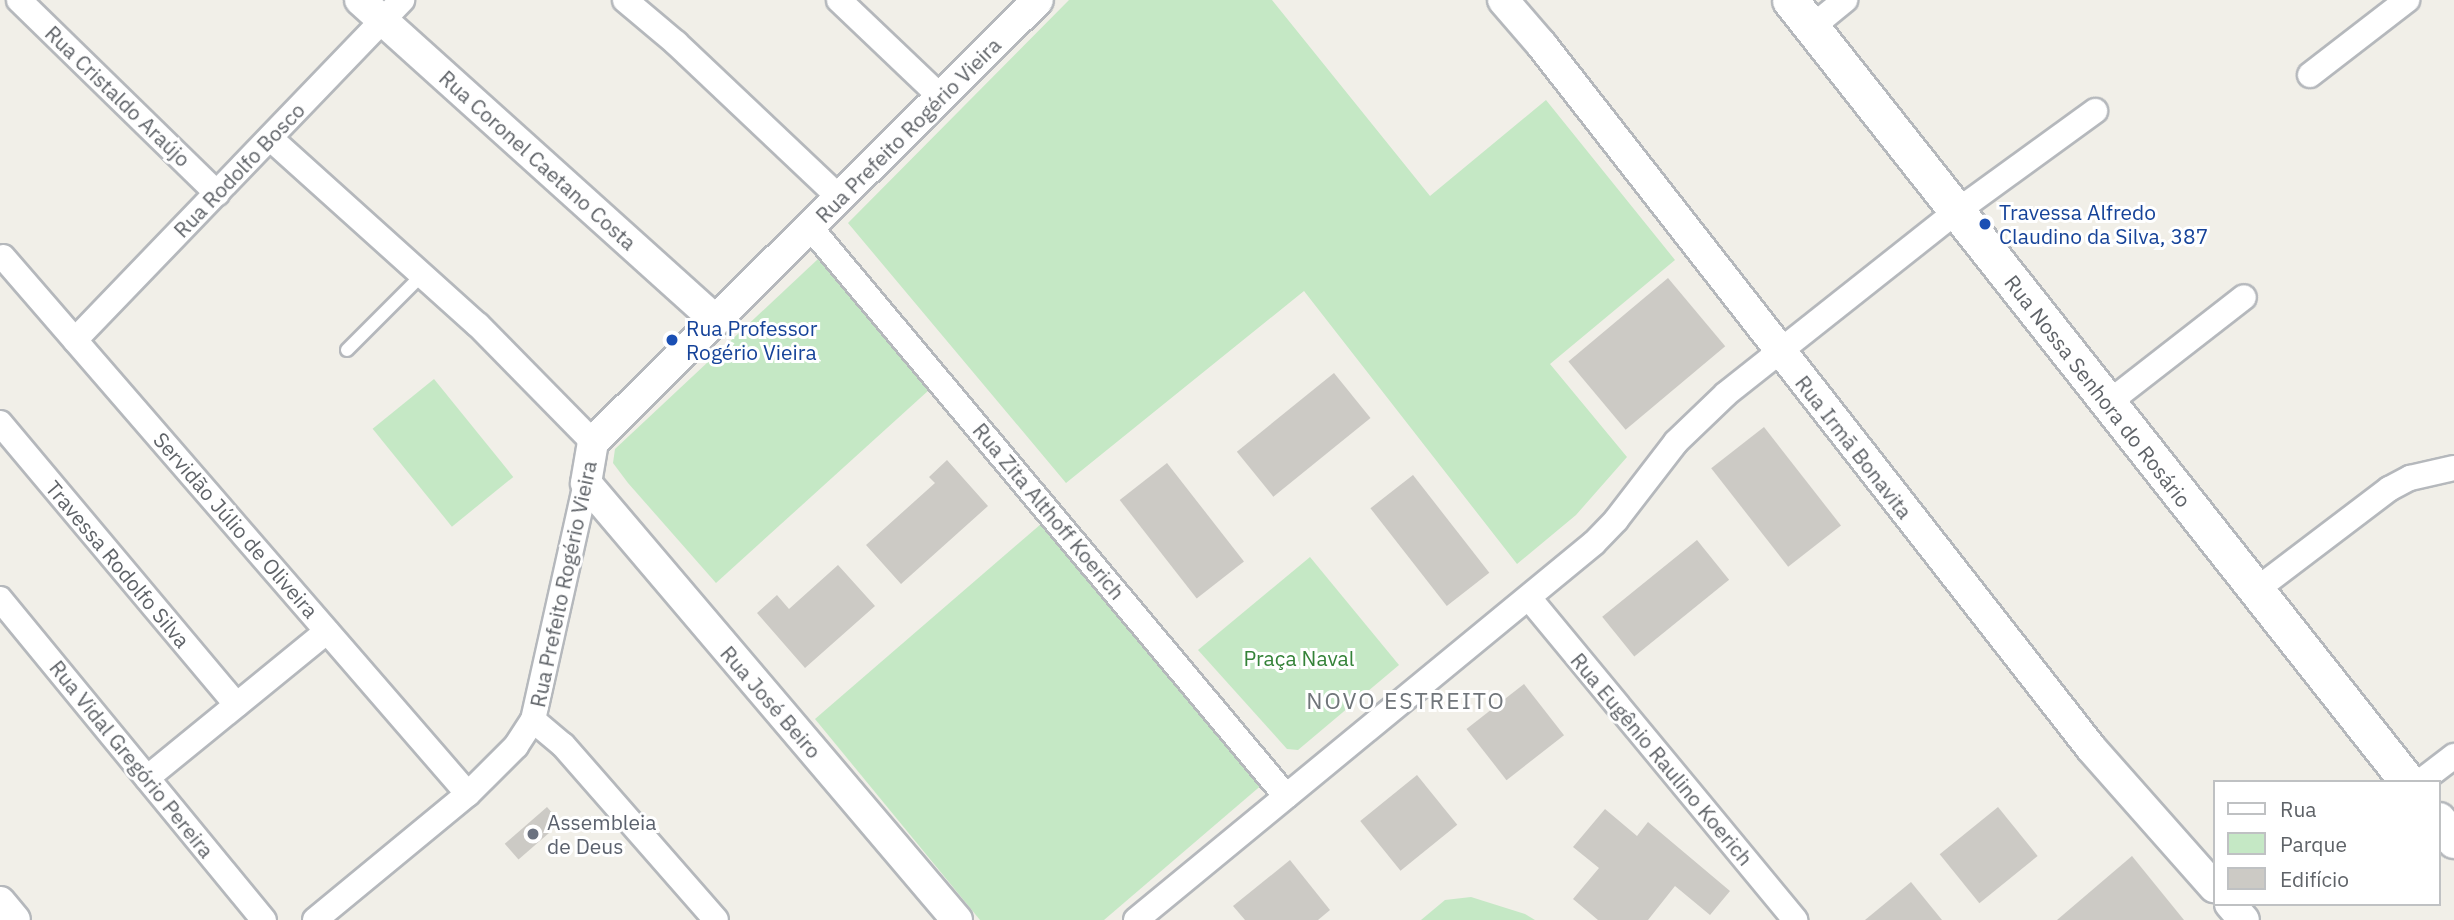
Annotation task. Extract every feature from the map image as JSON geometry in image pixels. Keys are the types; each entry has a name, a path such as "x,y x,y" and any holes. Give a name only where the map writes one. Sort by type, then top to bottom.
{"main road":[{"name":"Rua Nossa Senhora do Rosário","path":"1790,0 2406,780"},
{"path":"2440,822 2454,840"}],"street":[{"name":"Rua Cristaldo Araújo","path":"19,0 217,193"},
{"name":"Rua Coronel Caetano Costa","path":"360,0 392,10 716,321"},
{"path":"625,0 706,71 841,199"},
{"path":"839,0 942,98"},
{"name":"Rua Irmã Bonavita","path":"1503,0 1541,44 2091,748 2212,885"},
{"path":"1812,27 1845,0"},
{"path":"2311,75 2407,0"},
{"name":"Rua Prefeito Rogério Vieira","path":"315,920 468,794 516,746 533,720 593,442 841,199 1037,1"},
{"name":"Rua Rodolfo Bosco","path":"75,340 392,10"},
{"path":"1136,920 1529,598 1616,520 1676,442 1700,417 1956,212 2095,111"},
{"path":"270,138 478,325 593,442"},
{"name":"Rua Zita Althoff Koerich","path":"810,227 1286,796"},
{"name":"Servidão Júlio de Oliveira","path":"3,257 468,794"},
{"path":"2108,403 2244,297"},
{"name":"Travessa Rodolfo Silva","path":"0,423 237,705"},
{"path":"2256,590 2389,489 2410,478 2454,468"},
{"name":"Rua José Beiro","path":"586,483 957,920"},
{"name":"Rua Eugênio Raulino Koerich","path":"1529,598 1795,920"},
{"name":"Rua Vidal Gregório Pereira","path":"0,599 264,920"},
{"path":"147,778 327,631"},
{"path":"533,720 563,745 716,920"},
{"path":"2423,780 2454,756"},
{"path":"0,902 15,920"},
{"path":"2232,906 2244,920"}],"lane":[{"path":"347,350 421,275"}],"green space":[{"path":"1069,0 1272,0 1430,196 1546,100 1675,260 1550,364 1627,457 1576,515 1517,564 1304,291 1066,483 848,223"},
{"path":"818,259 929,390 716,583 628,483 613,463 615,449"},
{"path":"434,379 513,477 452,527 373,429"},
{"path":"1041,524 1264,783 1104,920 980,920 815,719"},
{"name":"Praça Naval","path":"1310,557 1399,665 1298,750 1287,749 1198,650"},
{"path":"1471,897 1525,914 1535,920 1421,920 1445,900"}],"building":[{"path":"1668,278 1725,346 1626,430 1568,362"},
{"path":"1334,373 1371,418 1273,497 1237,452"},
{"path":"1764,427 1841,526 1788,567 1711,468"},
{"path":"947,460 988,506 901,584 866,545 935,483 929,477"},
{"path":"1167,463 1244,562 1197,598 1120,500"},
{"path":"1413,475 1489,573 1447,606 1370,508"},
{"path":"1697,540 1729,580 1634,656 1602,617"},
{"path":"838,565 875,606 805,668 757,613 777,595 789,609"},
{"path":"1524,684 1564,735 1506,780 1466,729"},
{"path":"1417,775 1457,825 1401,871 1360,821"},
{"name":"Assembleia de Deus","path":"547,807 561,823 519,860 505,844"},
{"path":"1998,807 2038,856 1979,903 1940,854"},
{"path":"1605,809 1637,836 1648,822 1730,891 1710,915 1675,886 1648,920 1598,920 1573,899 1599,868 1573,847"},
{"path":"2132,856 2184,920 2057,920"},
{"path":"1290,860 1330,910 1318,920 1245,920 1233,906"},
{"path":"1911,882 1942,920 1865,920"}],"place":[{"name":"Travessa Alfredo Claudino da Silva, 387","path":"1985,224"},
{"name":"Rua Professor Rogério Vieira","path":"672,340"},
{"name":"Assembleia de Deus","path":"533,834"}],"district":[{"name":"NOVO ESTREITO","path":"1406,700"}]}
